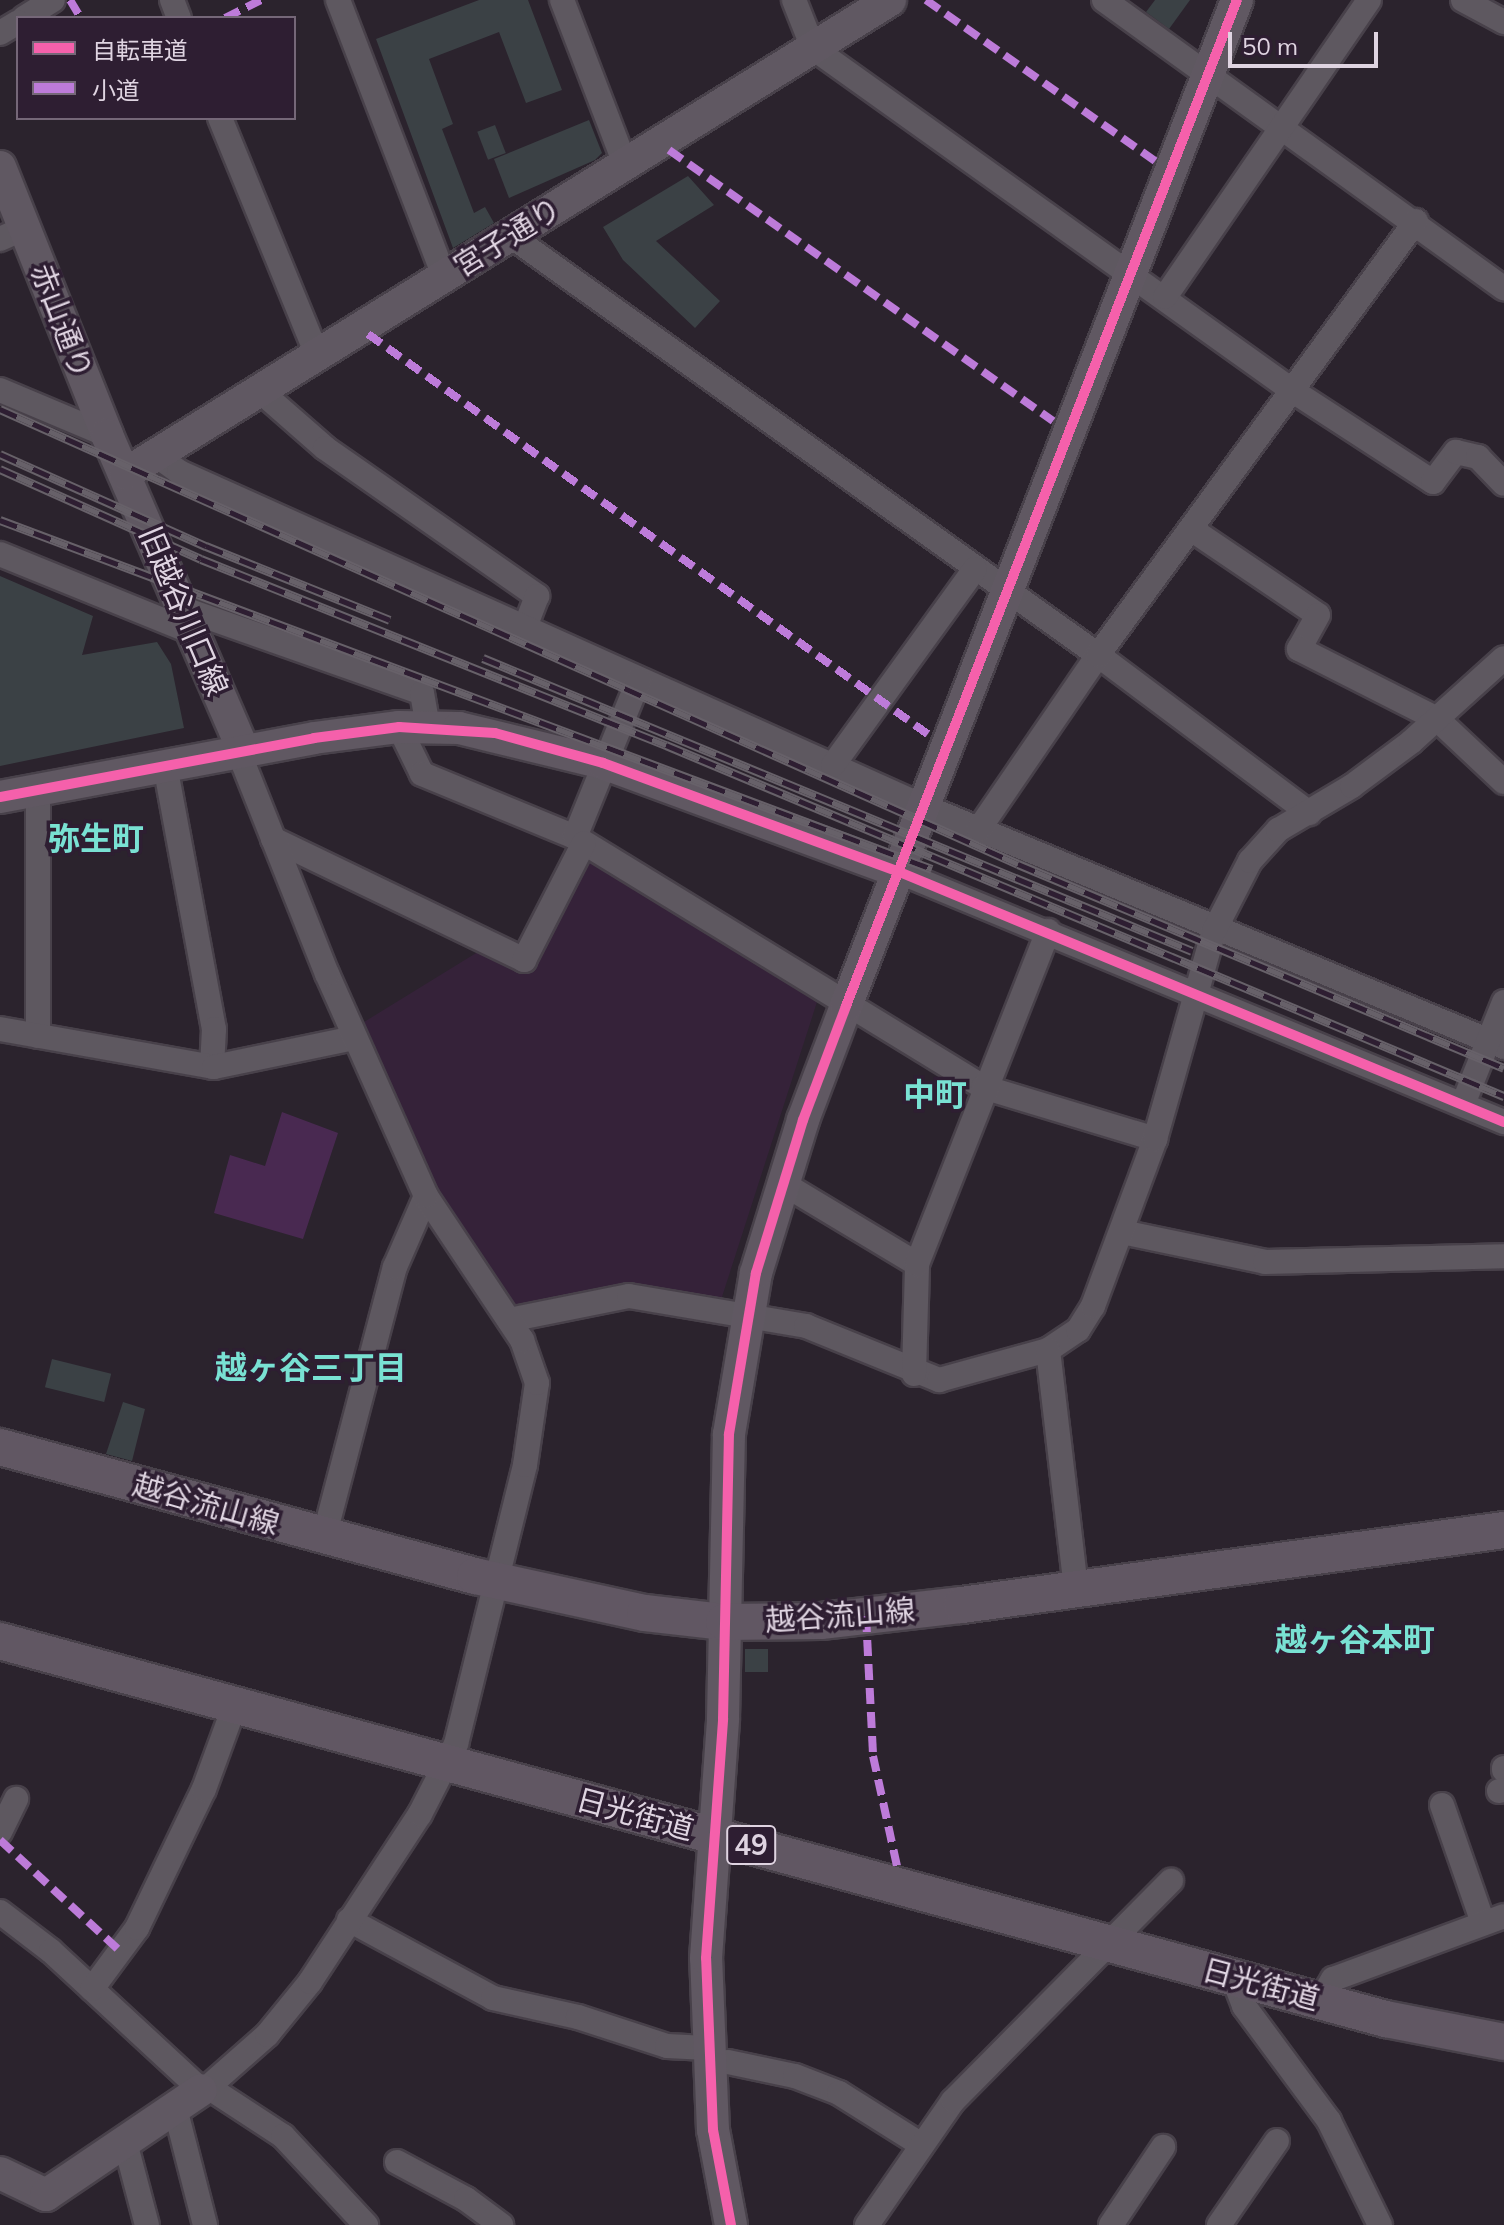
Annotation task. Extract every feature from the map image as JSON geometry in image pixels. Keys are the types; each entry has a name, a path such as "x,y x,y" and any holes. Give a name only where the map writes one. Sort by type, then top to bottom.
{"main road":[{"name":"越谷流山線","path":"0,1447 324,1537 498,1581 655,1615 724,1622 821,1621 1504,1530"},
{"name":"日光街道","path":"0,1641 236,1702 1233,1977 1504,2042"}],"street":[{"path":"27,16 53,0"},
{"path":"338,0 444,276"},
{"path":"562,0 625,164"},
{"path":"794,0 813,48 1293,391 1433,482 1456,452 1478,457 1504,484"},
{"name":"宮子通り","path":"125,474 890,0"},
{"path":"1104,0 1281,128 1499,278"},
{"path":"731,2225 707,2056 729,1434 747,1314 782,1183 846,1006 1237,0"},
{"path":"1165,297 1369,0"},
{"path":"1463,0 1504,22"},
{"path":"221,120 317,355"},
{"name":"赤山通り","path":"0,167 13,233 125,474"},
{"path":"979,829 1098,655 1416,221"},
{"path":"511,236 1098,655 1309,813"},
{"path":"0,390 107,435"},
{"path":"260,391 325,448 537,596 525,628"},
{"path":"156,455 179,472 923,806 1214,931 1496,1044"},
{"name":"旧越谷川口線","path":"125,474 190,621 240,750"},
{"path":"1191,529 1318,615 1299,649 1437,719 1504,782"},
{"path":"0,554 190,621 422,693 413,727 422,774 579,840 983,1087 1155,1139"},
{"path":"833,765 975,569"},
{"path":"509,1320 629,1296 806,1326 914,1374 939,1380 1048,1350 1078,1330 1086,1318 1122,1232 1155,1139 1214,931 1250,861 1278,830 1352,786 1437,719 1504,658"},
{"path":"273,839 524,960 579,840 603,763 639,679"},
{"path":"0,797 240,750 413,727 495,733 603,763 897,871 1504,1122"},
{"path":"0,2173 46,2195 205,2089 285,2014 349,1920 447,1762 498,1581 537,1383 522,1340 426,1196 354,1038 240,750"},
{"path":"165,765 214,1029 212,1067"},
{"path":"38,791 38,1036"},
{"path":"914,1374 917,1264 983,1087 1048,931"},
{"path":"1463,1104 1496,1044 1504,1002"},
{"path":"0,1029 212,1067 354,1038"},
{"path":"782,1183 917,1264"},
{"path":"324,1537 395,1267 426,1196"},
{"path":"1122,1232 1265,1262 1504,1256"},
{"path":"1048,1350 1076,1588"},
{"path":"92,1989 144,1915 204,1789 236,1702"},
{"path":"0,1832 16,1799"},
{"path":"1320,2000 1333,1979 1493,1920 1442,1805"},
{"path":"867,2225 920,2144 1009,2040 1171,1881"},
{"path":"0,1912 205,2089 283,2136 366,2225"},
{"path":"349,1920 493,1998 578,2017 728,2062 795,2076 851,2099 920,2144"},
{"path":"1233,1977 1244,2006 1329,2121 1380,2225"},
{"path":"175,2108 205,2225"},
{"path":"1219,2225 1277,2141"},
{"path":"125,2142 147,2225"},
{"path":"1111,2225 1163,2147"},
{"path":"397,2162 466,2199 501,2225"},
{"path":"338,2198 338,2225"}],"shaded area":[{"path":"591,862 817,1002 721,1300 513,1309 450,1211 408,1131 364,1022 481,950 528,969 578,863"},
{"path":"282,1112 338,1133 303,1239 214,1213 230,1155 265,1166"}],"building":[{"path":"479,0 528,0 562,90 526,103 499,32 429,59 453,124 442,129 474,213 485,207 494,223 453,248 376,39"},
{"path":"1155,0 1190,0 1169,29 1146,12"},
{"path":"589,120 602,153 595,160 509,198 494,159"},
{"path":"495,125 506,153 488,160 477,132"},
{"path":"688,176 714,205 656,241 720,301 695,328 623,260 603,227"},
{"path":"0,576 93,616 82,655 157,642 171,664 184,728 0,766"},
{"path":"52,1359 111,1374 104,1402 45,1387"},
{"path":"123,1402 145,1409 132,1461 106,1454"},
{"path":"745,1649 768,1649 768,1672 745,1672"}],"railway":[{"path":"0,409 1018,864 1504,1068"},
{"path":"0,454 206,546 390,620"},
{"path":"0,469 201,559 666,745 1504,1096"},
{"path":"0,520 932,869"},
{"path":"483,658 1192,951"}],"marked path":[{"path":"70,0 80,16"},
{"path":"229,16 261,0"},
{"path":"926,0 1155,161"},
{"path":"669,150 1053,421"},
{"path":"368,334 929,735"},
{"path":"866,1616 873,1756 897,1866"},
{"path":"0,1840 122,1953"}],"cycle path":[{"path":"731,2225 713,2130 706,1958 723,1719 729,1434 756,1273 803,1120 846,1006 1237,0"},
{"path":"0,797 314,738 399,727 495,733 603,763 897,871 1504,1122"}],"district":[{"name":"弥生町","path":"96,838"},
{"name":"中町","path":"935,1094"},
{"name":"越ヶ谷三丁目","path":"311,1367"},
{"name":"越ヶ谷本町","path":"1355,1639"}]}
